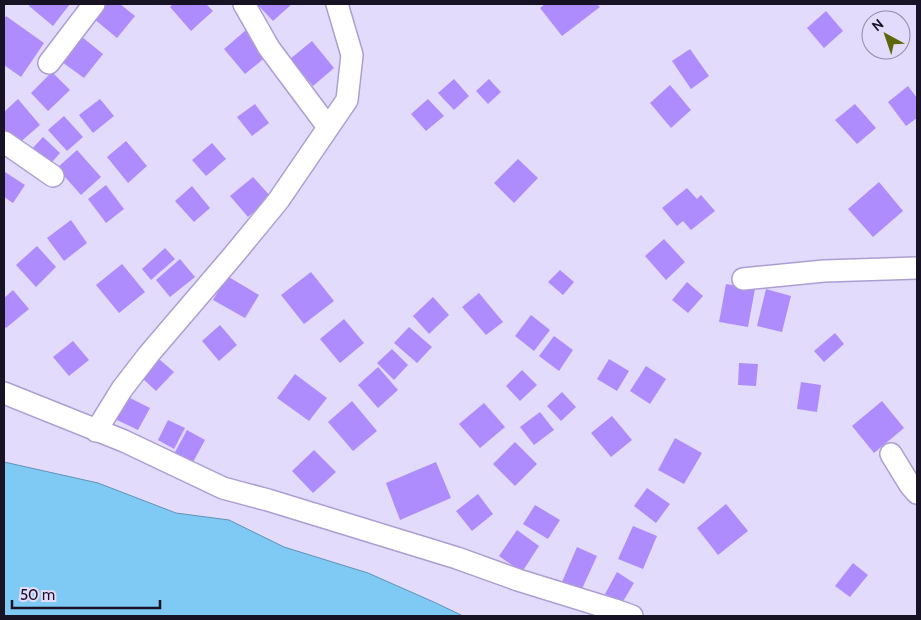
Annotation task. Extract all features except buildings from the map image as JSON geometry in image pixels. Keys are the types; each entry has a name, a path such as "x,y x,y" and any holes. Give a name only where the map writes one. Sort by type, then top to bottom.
{"street":[{"path":"49,63 94,4"},
{"path":"244,4 268,48 328,127"},
{"path":"96,431 122,389 149,354 278,202 347,100 352,55 337,4"},
{"path":"4,142 53,176"},
{"path":"743,279 824,271 917,268"},
{"path":"4,392 124,442 223,488 457,558 518,580 632,616"},
{"path":"891,454 917,493"}],"water":[{"path":"4,462 98,483 176,513 229,520 284,547 368,573 463,616 4,616"}]}
